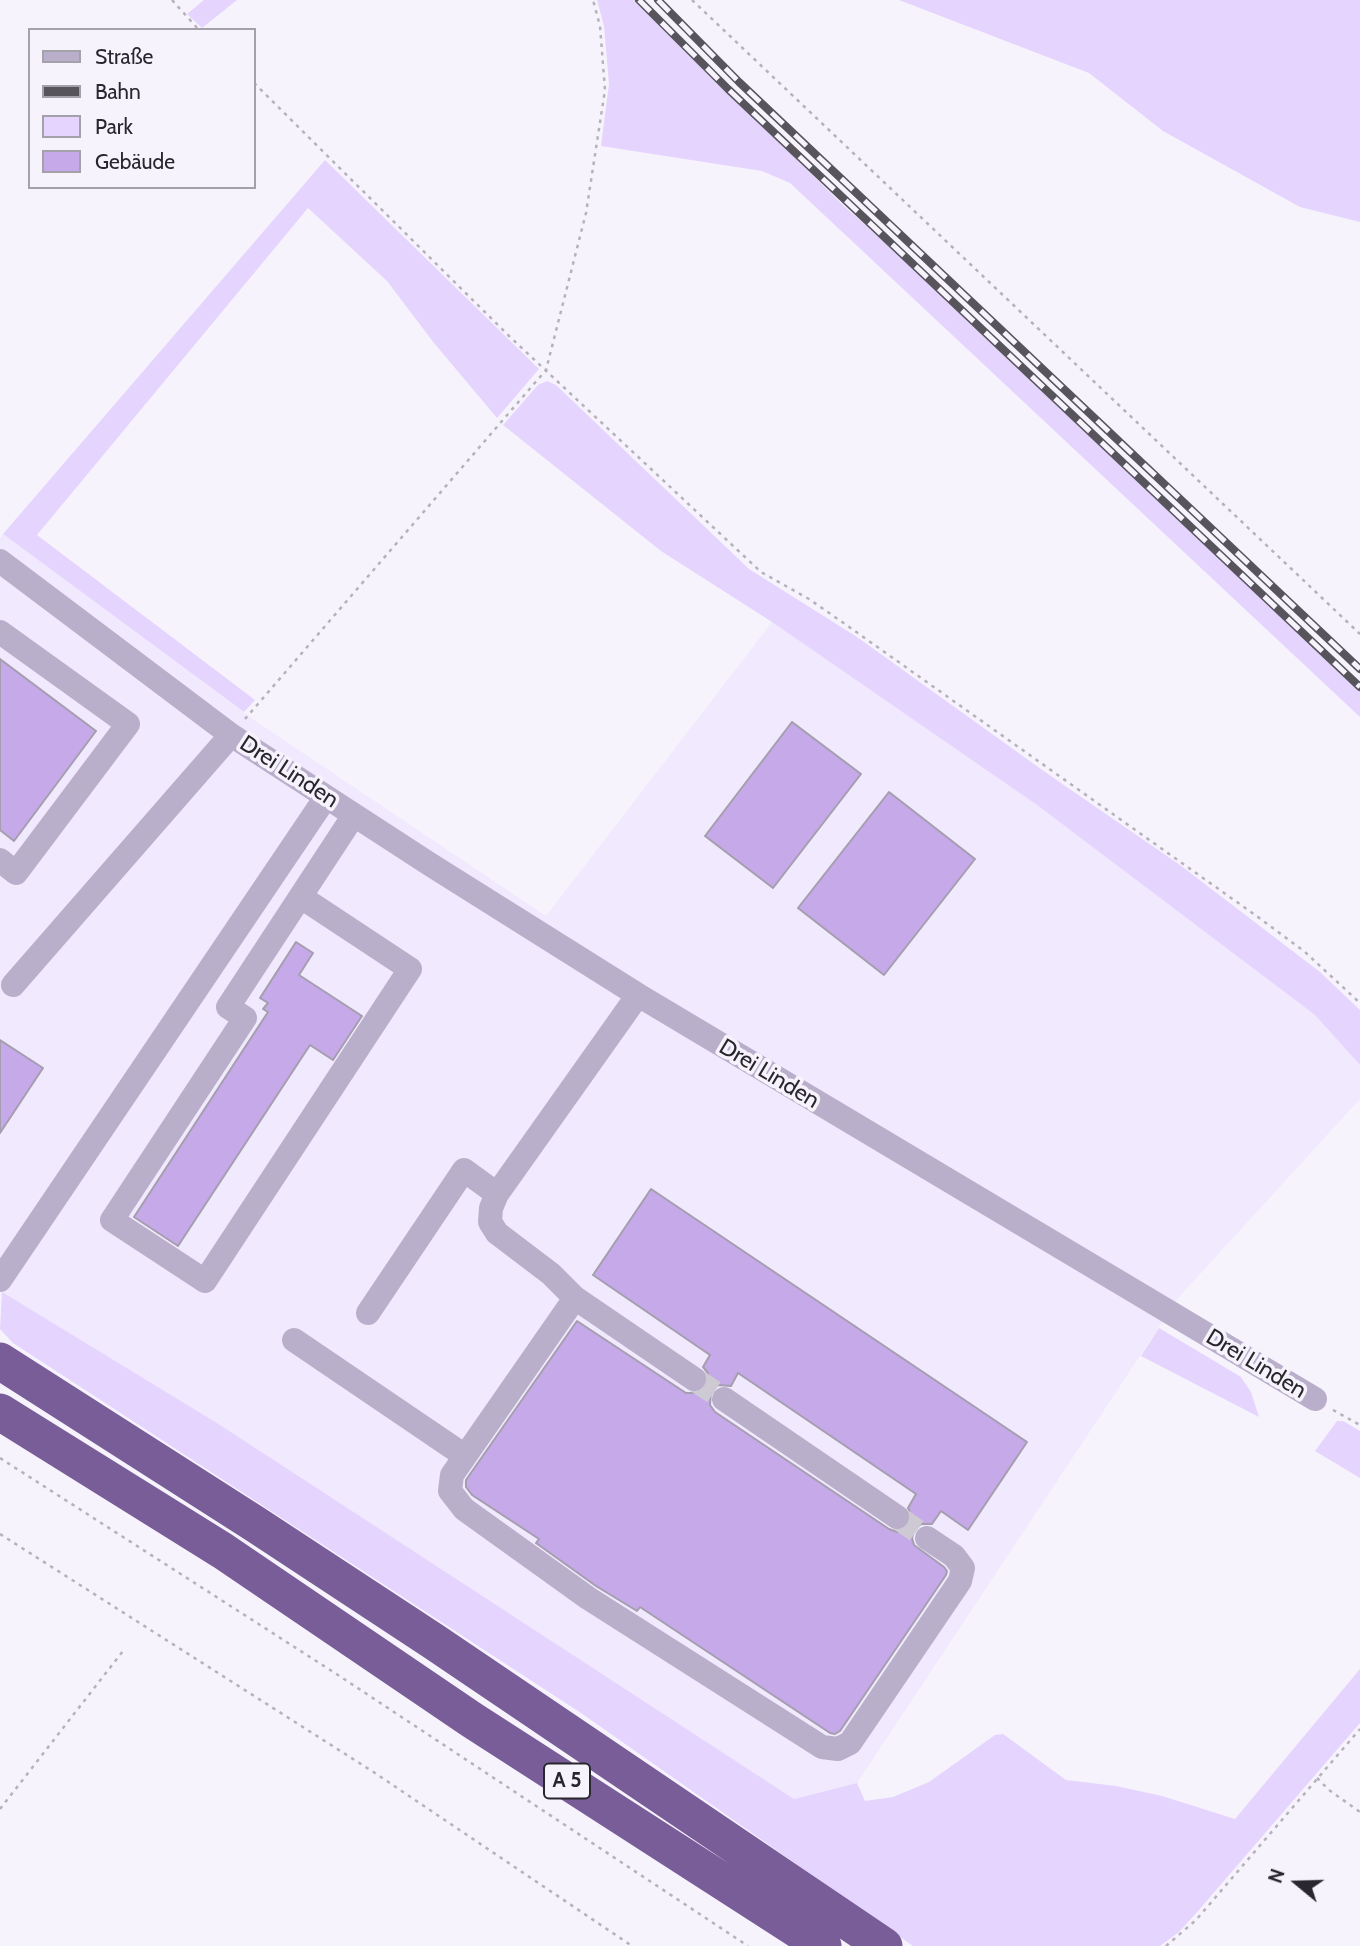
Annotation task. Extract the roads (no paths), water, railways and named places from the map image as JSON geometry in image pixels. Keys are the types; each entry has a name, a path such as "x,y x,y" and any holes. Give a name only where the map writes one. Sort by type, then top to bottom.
{"highway":[{"name":"A 5","path":"0,1361 433,1641 884,1946"},
{"name":"A 5","path":"0,1412 223,1551 484,1727 823,1946"}],"street":[{"name":"Drei Linden","path":"0,561 231,735 354,815 638,995 1315,1399"},
{"path":"0,632 128,724 16,873 0,860"},
{"name":"Drei Linden","path":"13,985 231,735"},
{"path":"0,1280 326,797"},
{"path":"301,897 410,969 205,1281 112,1220 245,1018 228,1007 354,815"},
{"path":"638,995 497,1194 491,1208 490,1222 497,1233 551,1274 575,1298 694,1379"},
{"path":"368,1313 464,1170 497,1194"},
{"path":"575,1298 452,1475 450,1491 464,1509 588,1598 822,1747 838,1749 850,1743 960,1581 962,1567 954,1556 928,1538"},
{"path":"293,1340 465,1456"},
{"path":"724,1399 897,1517"}],"tunnel":[{"path":"694,1379 724,1399"},
{"path":"897,1517 927,1538"}],"railway":[{"path":"639,0 728,89 1360,687"},
{"path":"658,0 739,82 1360,669"}]}
